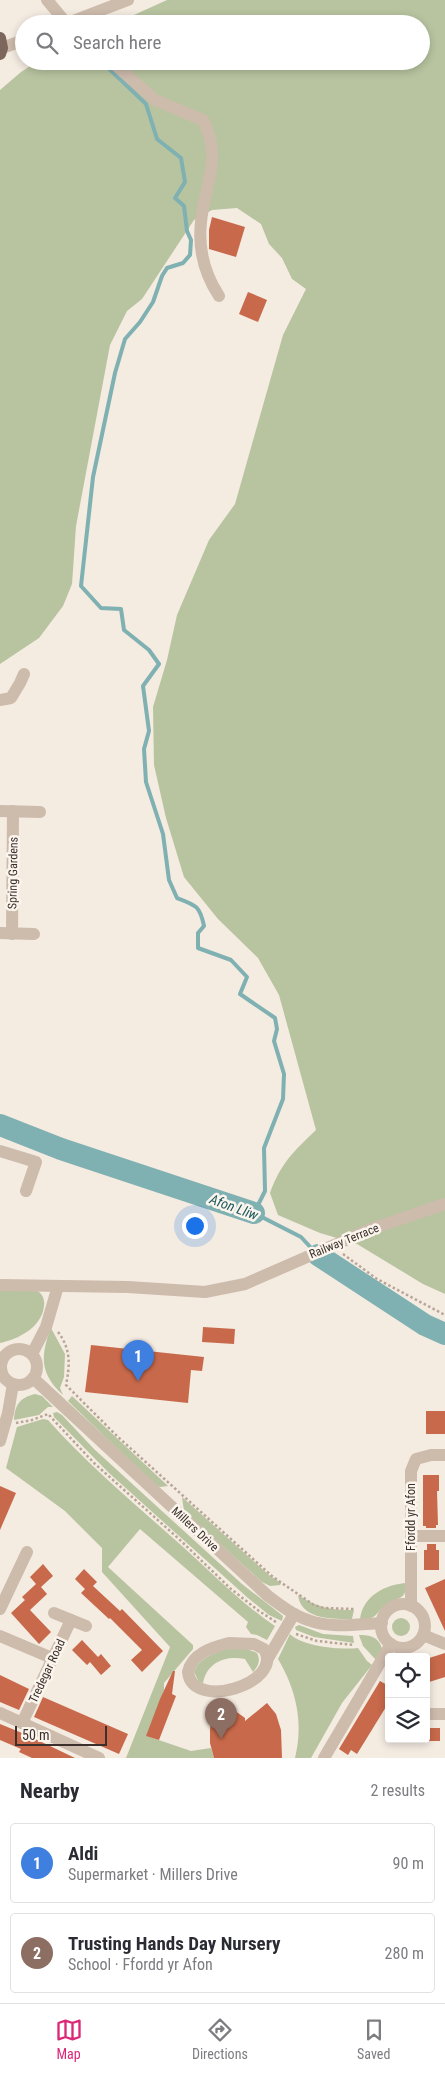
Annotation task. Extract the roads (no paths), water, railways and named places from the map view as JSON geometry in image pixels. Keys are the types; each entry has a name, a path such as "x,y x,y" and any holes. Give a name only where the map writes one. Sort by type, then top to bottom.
{"street":[{"path":"47,0 59,15"},
{"path":"89,15 128,0"},
{"path":"1,47 15,43"},
{"path":"121,70 155,100 203,120 209,132 213,163 201,222 201,253 210,281 219,296"},
{"path":"0,700 11,698 24,674"},
{"path":"0,811 40,812"},
{"name":"Spring Gardens","path":"13,811 6,934 34,934"},
{"path":"0,1151 36,1162 26,1191"},
{"name":"Railway Terrace","path":"0,1284 128,1287 206,1292 244,1284 372,1229 445,1204"},
{"path":"32,1354 46,1327 58,1286"},
{"path":"16,1349 32,1354 37,1368 34,1378 22,1385 13,1384 4,1378 0,1364 6,1354 16,1349"},
{"name":"Millers Drive","path":"34,1378 268,1596 294,1614 308,1620 330,1625 382,1623"},
{"path":"0,1441 8,1413 13,1384"},
{"name":"Ffordd yr Afon","path":"411,1606 410,1471 416,1459 445,1455"},
{"path":"411,1536 445,1536"},
{"path":"0,1609 26,1552"},
{"path":"398,1605 411,1606 422,1615 425,1628 423,1635 413,1646 398,1647 391,1644 383,1635 382,1623 387,1611 392,1607 398,1605"},
{"path":"54,1613 86,1626"},
{"path":"267,1660 266,1652 260,1646 229,1643 212,1647 198,1656 189,1667 188,1677 193,1684 201,1688 218,1691 228,1691 251,1682 263,1670 294,1614"},
{"name":"Tredegar Road","path":"22,1723 72,1620"},
{"path":"423,1635 445,1644"},
{"path":"0,1636 52,1658"},
{"path":"324,1758 391,1644"},
{"path":"0,1713 99,1758"},
{"path":"430,1714 445,1714"}],"waterway":[{"path":"110,70 146,104 157,139 181,158 185,182 175,198 184,206 187,231 191,240 190,255 183,263 167,268 162,276 153,302 140,322 125,339 115,373 93,477 81,586 101,608 121,609 124,630 149,650 159,664 143,686 149,731 144,749 146,782 163,834 169,880 177,898 193,905 201,914 204,926 198,933 198,948 231,960 247,977 240,994 275,1018 277,1029 274,1041 284,1074 283,1099 264,1148 265,1191 254,1213 301,1237 314,1251"},
{"name":"Afon Lliw","path":"0,1125 61,1149 254,1213"},
{"name":"Afon Lliw","path":"318,1255 425,1325 445,1334"}],"place":[{"name":"Aldi","path":"138,1381"},
{"name":"Trusting Hands Day Nursery","path":"221,1739"}]}
